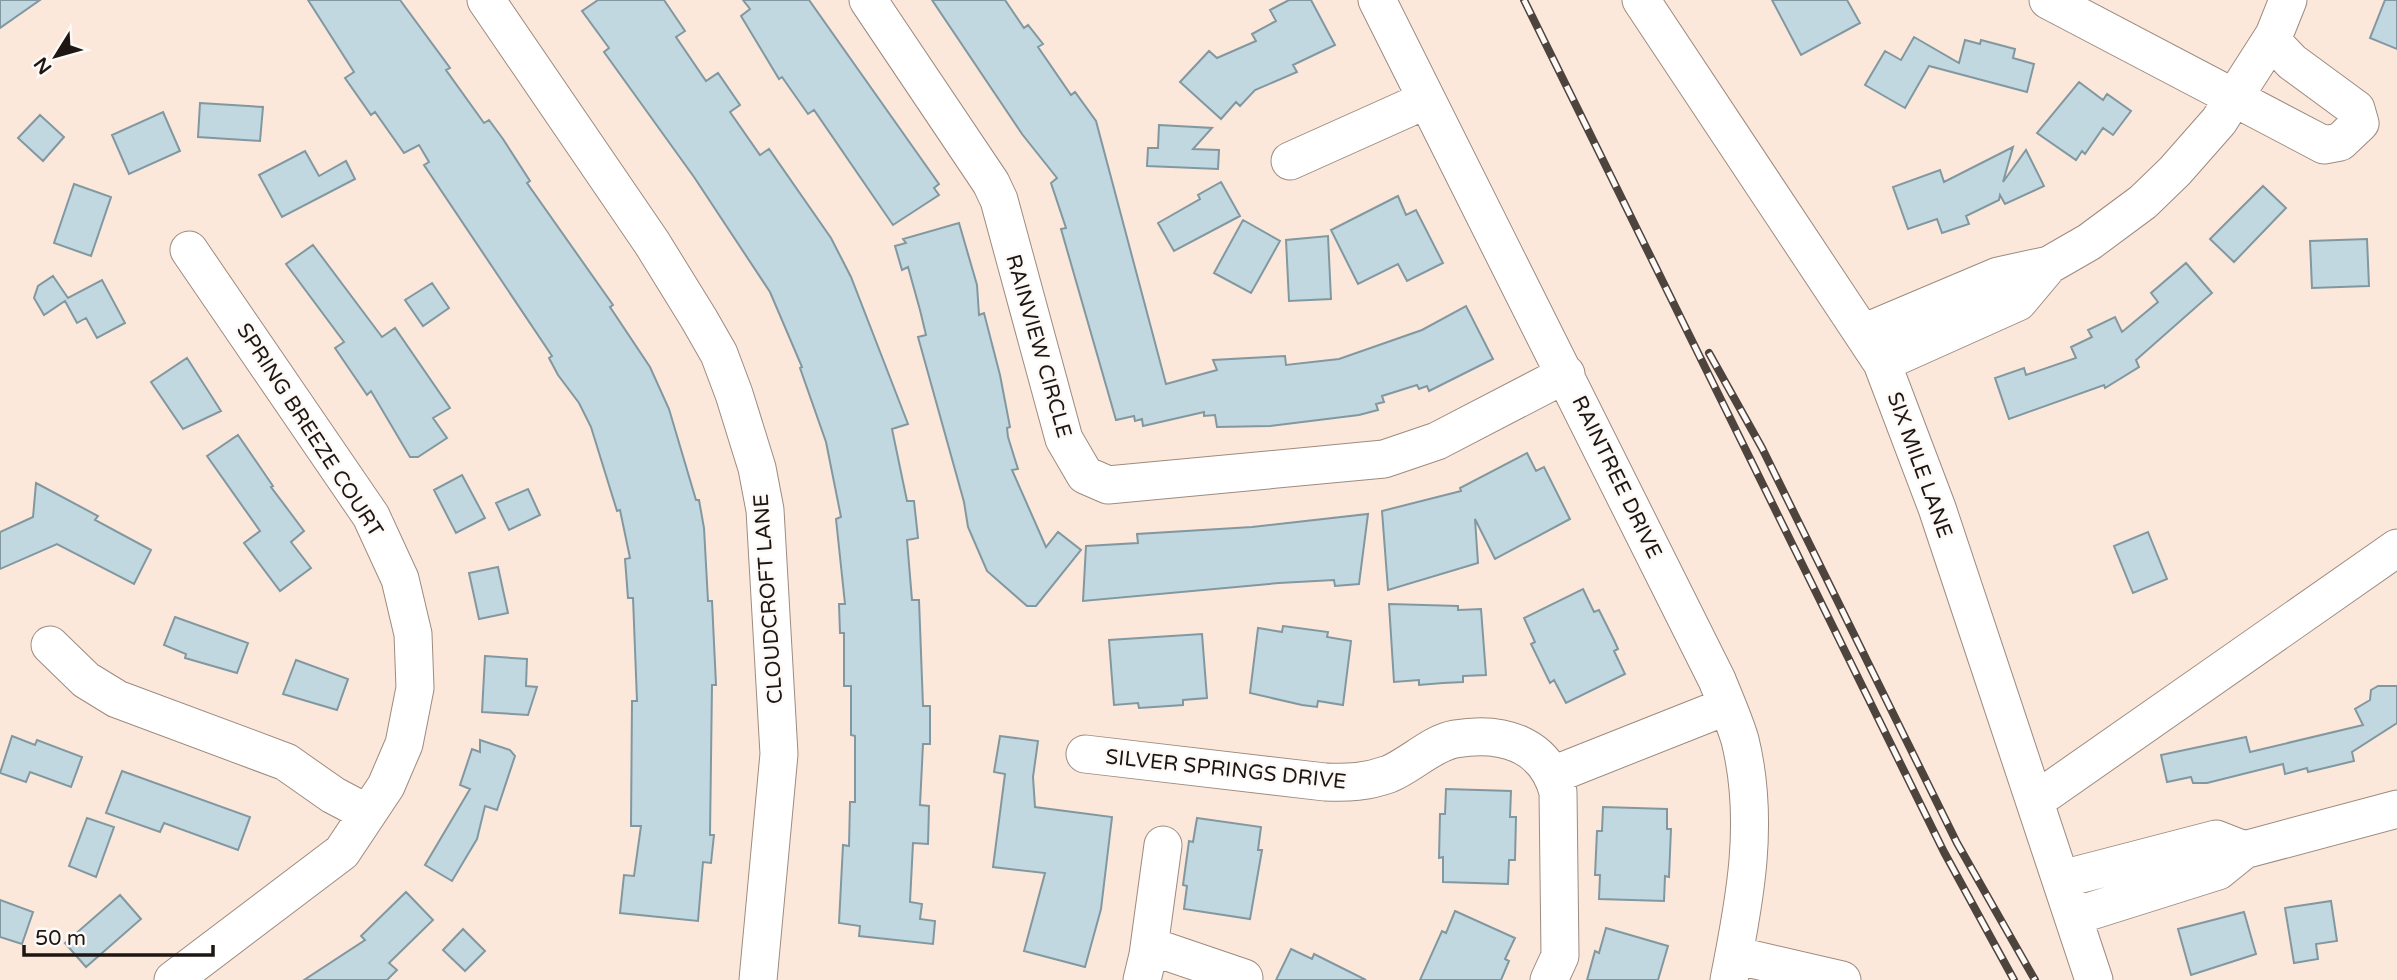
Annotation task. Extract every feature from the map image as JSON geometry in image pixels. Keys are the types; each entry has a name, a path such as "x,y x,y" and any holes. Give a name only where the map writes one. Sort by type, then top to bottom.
{"street":[{"name":"CLOUDCROFT LANE","path":"486,0 652,243 699,319 719,354 731,384 757,468 765,510 779,754 757,979"},
{"name":"RAINVIEW CIRCLE","path":"869,0 991,183 999,200 1064,439 1085,475 1108,485 1384,459 1437,441 1566,374"},
{"name":"RAINTREE DRIVE","path":"1377,0 1717,680 1739,737 1751,803 1745,902 1731,967"},
{"name":"SIX MILE LANE","path":"1641,0 1882,363 1937,508 2075,916 2094,980"},
{"path":"2048,0 2324,145 2340,142 2360,123 2356,109 2292,62 2271,40"},
{"path":"1863,332 1998,275 2049,265 2089,242 2143,202 2175,171 2219,121 2271,40 2288,0"},
{"path":"1290,162 1426,100"},
{"name":"SPRING BREEZE COURT","path":"173,980 342,852 386,786 404,744 415,688 413,635 400,579 370,516 189,250"},
{"path":"1882,363 2018,302 2049,265"},
{"path":"2035,801 2397,548"},
{"path":"50,645 86,680 117,699 286,762 333,795 367,813"},
{"path":"1549,980 1560,956 1558,792 1553,775 1727,706"},
{"name":"SILVER SPRINGS DRIVE","path":"1085,754 1325,782 1359,783 1391,773 1454,739 1510,740 1538,754 1553,775"},
{"path":"2075,916 2218,871 2244,850 2397,809"},
{"path":"2062,879 2216,839 2244,850"},
{"path":"1163,845 1146,963 1244,978"},
{"path":"1731,967 1824,977"}],"building":[{"path":"0,0 40,0 0,28"},
{"path":"308,0 400,0 450,68 446,70 484,123 489,120 503,139 530,181 527,183 613,305 610,307 650,367 669,409 696,500 699,500 704,528 708,601 712,601 716,685 712,685 710,835 714,835 711,863 703,862 698,921 620,913 624,875 634,876 641,826 631,826 632,701 637,701 633,598 628,598 625,559 630,558 620,510 617,511 591,427 579,403 558,375 549,358 552,356 424,165 429,162 419,145 404,153 375,112 371,115 345,78 354,72"},
{"path":"598,0 664,0 685,31 676,37 706,81 718,73 740,105 730,112 760,155 769,149 831,238 851,277 908,424 892,429 907,501 914,501 918,538 907,540 912,600 919,600 923,706 930,706 930,744 923,744 920,805 929,806 928,844 913,843 910,902 922,904 920,919 935,921 933,944 859,936 860,926 839,923 843,845 849,846 850,802 855,802 855,736 851,735 851,686 844,686 844,633 840,633 839,604 845,604 836,519 841,517 826,442 800,368 802,367 770,292 694,177 604,52 609,48 582,11"},
{"path":"743,0 809,0 939,184 934,188 939,195 893,225 814,110 808,114 782,77 779,79 741,16 750,9"},
{"path":"932,0 1005,0 1024,28 1028,25 1043,44 1038,47 1071,95 1075,92 1096,121 1166,384 1217,370 1213,360 1285,356 1286,365 1339,359 1422,330 1466,306 1493,359 1429,391 1427,386 1419,389 1417,385 1382,396 1384,402 1376,404 1378,410 1359,415 1270,426 1217,427 1215,415 1204,416 1204,412 1143,426 1142,419 1135,421 1134,416 1116,420 1061,229 1066,228 1051,183 1057,178 1022,134"},
{"path":"1289,0 1311,0 1335,45 1293,65 1297,72 1255,90 1240,106 1236,102 1221,119 1180,82 1209,51 1217,58 1256,41 1252,34 1276,21 1270,10"},
{"path":"1772,0 1847,0 1860,23 1801,55"},
{"path":"2385,0 2397,0 2397,49 2370,38"},
{"path":"1914,37 1959,63 1965,40 1980,44 1981,40 2015,49 2013,58 2034,64 2027,92 1929,66 1905,108 1865,85 1885,51 1901,60"},
{"path":"2079,82 2103,100 2107,94 2131,111 2113,135 2103,128 2085,154 2082,151 2076,160 2037,133"},
{"path":"200,103 263,107 260,141 198,137"},
{"path":"163,112 180,151 129,174 112,135"},
{"path":"40,115 64,137 43,161 18,138"},
{"path":"1159,125 1212,128 1193,149 1219,150 1218,169 1147,166 1148,148 1158,148"},
{"path":"2013,147 2003,182 2026,150 2044,186 2005,204 2000,195 1999,200 1966,216 1969,224 1942,233 1937,219 1908,229 1893,187 1940,170 1944,182"},
{"path":"305,151 319,176 346,161 355,179 282,217 259,175"},
{"path":"1221,182 1240,216 1174,251 1158,223 1200,199 1198,195"},
{"path":"74,184 111,197 91,256 54,243"},
{"path":"2263,186 2286,208 2234,262 2210,239"},
{"path":"1398,196 1406,215 1416,210 1443,263 1407,281 1398,264 1358,284 1331,230"},
{"path":"1243,220 1280,241 1251,293 1214,273"},
{"path":"959,223 977,285 979,315 984,313 1000,375 1010,427 1007,428 1008,437 1018,469 1012,470 1046,547 1058,532 1081,550 1036,606 1027,606 987,571 968,527 964,502 918,337 926,335 920,310 908,267 902,270 895,246 906,243 903,239"},
{"path":"1328,236 1331,299 1289,301 1286,240"},
{"path":"2367,239 2369,286 2312,288 2310,241"},
{"path":"313,245 382,337 395,328 450,408 433,418 447,438 418,457 410,457 371,391 367,395 335,348 344,342 286,264"},
{"path":"2186,263 2212,293 2136,360 2139,367 2105,388 2104,385 2009,419 1995,378 2024,368 2026,375 2076,358 2071,347 2092,337 2088,330 2115,317 2122,332 2158,302 2151,293"},
{"path":"53,276 68,298 102,280 125,323 97,338 86,318 77,323 65,301 44,315 34,298 38,286"},
{"path":"432,283 449,308 423,326 405,300"},
{"path":"187,358 221,411 183,429 151,382"},
{"path":"238,435 273,486 271,487 304,531 291,542 311,568 280,591 244,543 260,531 207,456"},
{"path":"1527,453 1536,471 1544,467 1570,519 1495,559 1475,519 1478,563 1388,590 1382,511 1461,491 1460,488"},
{"path":"462,475 485,518 456,533 434,490"},
{"path":"36,483 98,516 95,520 151,550 134,584 57,544 0,569 0,532 33,517"},
{"path":"528,489 540,515 509,530 496,503"},
{"path":"1368,514 1359,584 1335,586 1334,580 1279,583 1083,601 1086,546 1138,543 1137,534 1252,527"},
{"path":"2148,532 2167,579 2133,593 2114,546"},
{"path":"498,567 508,613 479,619 469,573"},
{"path":"1583,589 1594,612 1599,610 1614,640 1618,649 1614,651 1625,674 1566,703 1554,680 1550,683 1531,644 1535,642 1524,618"},
{"path":"1389,604 1458,606 1458,610 1481,609 1486,675 1463,676 1463,682 1419,685 1419,680 1394,682"},
{"path":"175,617 248,643 237,673 185,658 186,654 164,645"},
{"path":"1283,626 1328,632 1327,637 1351,641 1343,705 1318,701 1317,707 1250,693 1258,628 1282,632"},
{"path":"1202,634 1207,698 1183,700 1183,705 1139,708 1138,703 1114,705 1109,640"},
{"path":"485,656 527,659 526,686 537,687 528,715 482,712"},
{"path":"296,660 348,679 337,710 283,694"},
{"path":"2378,686 2397,686 2397,723 2352,752 2354,761 2308,772 2307,768 2285,774 2283,764 2207,783 2193,783 2191,777 2167,782 2161,755 2246,737 2250,752 2363,725 2355,709 2370,700 2371,690"},
{"path":"12,736 35,745 37,740 82,757 71,787 30,772 26,782 0,773"},
{"path":"1000,736 1038,741 1033,777 1035,807 1112,817 1101,909 1085,967 1024,951 1045,873 993,867 1005,774 994,772"},
{"path":"480,740 510,750 515,756 497,810 485,806 477,839 452,881 425,865 470,789 460,785 472,749 480,752"},
{"path":"122,771 250,817 238,850 164,823 160,832 106,813"},
{"path":"1446,789 1511,791 1510,817 1516,817 1515,860 1509,860 1508,884 1443,882 1443,857 1439,858 1440,814 1445,814"},
{"path":"1603,807 1667,809 1667,829 1671,829 1669,877 1665,876 1664,901 1599,899 1600,875 1595,875 1597,831 1602,831"},
{"path":"87,818 114,827 96,877 69,866"},
{"path":"1197,818 1261,827 1258,850 1262,850 1250,919 1184,909 1187,886 1183,885 1189,841 1193,842"},
{"path":"406,892 433,920 389,963 397,970 387,980 304,980 365,940 361,936"},
{"path":"120,895 141,919 86,967 65,943"},
{"path":"0,900 33,912 22,944 0,937"},
{"path":"2331,901 2337,941 2316,944 2318,959 2294,963 2285,908"},
{"path":"1455,911 1515,938 1505,959 1509,961 1501,980 1420,980 1442,931 1446,933"},
{"path":"2244,912 2256,954 2191,975 2178,929"},
{"path":"1606,928 1668,946 1658,980 1587,980 1595,951 1599,953"},
{"path":"463,929 485,951 465,971 443,950"},
{"path":"1291,949 1312,959 1314,954 1366,980 1276,980"}],"railway":[{"path":"1524,0 1944,852 2014,980"},
{"path":"1709,353 1762,448 1957,843 2035,980"}]}
